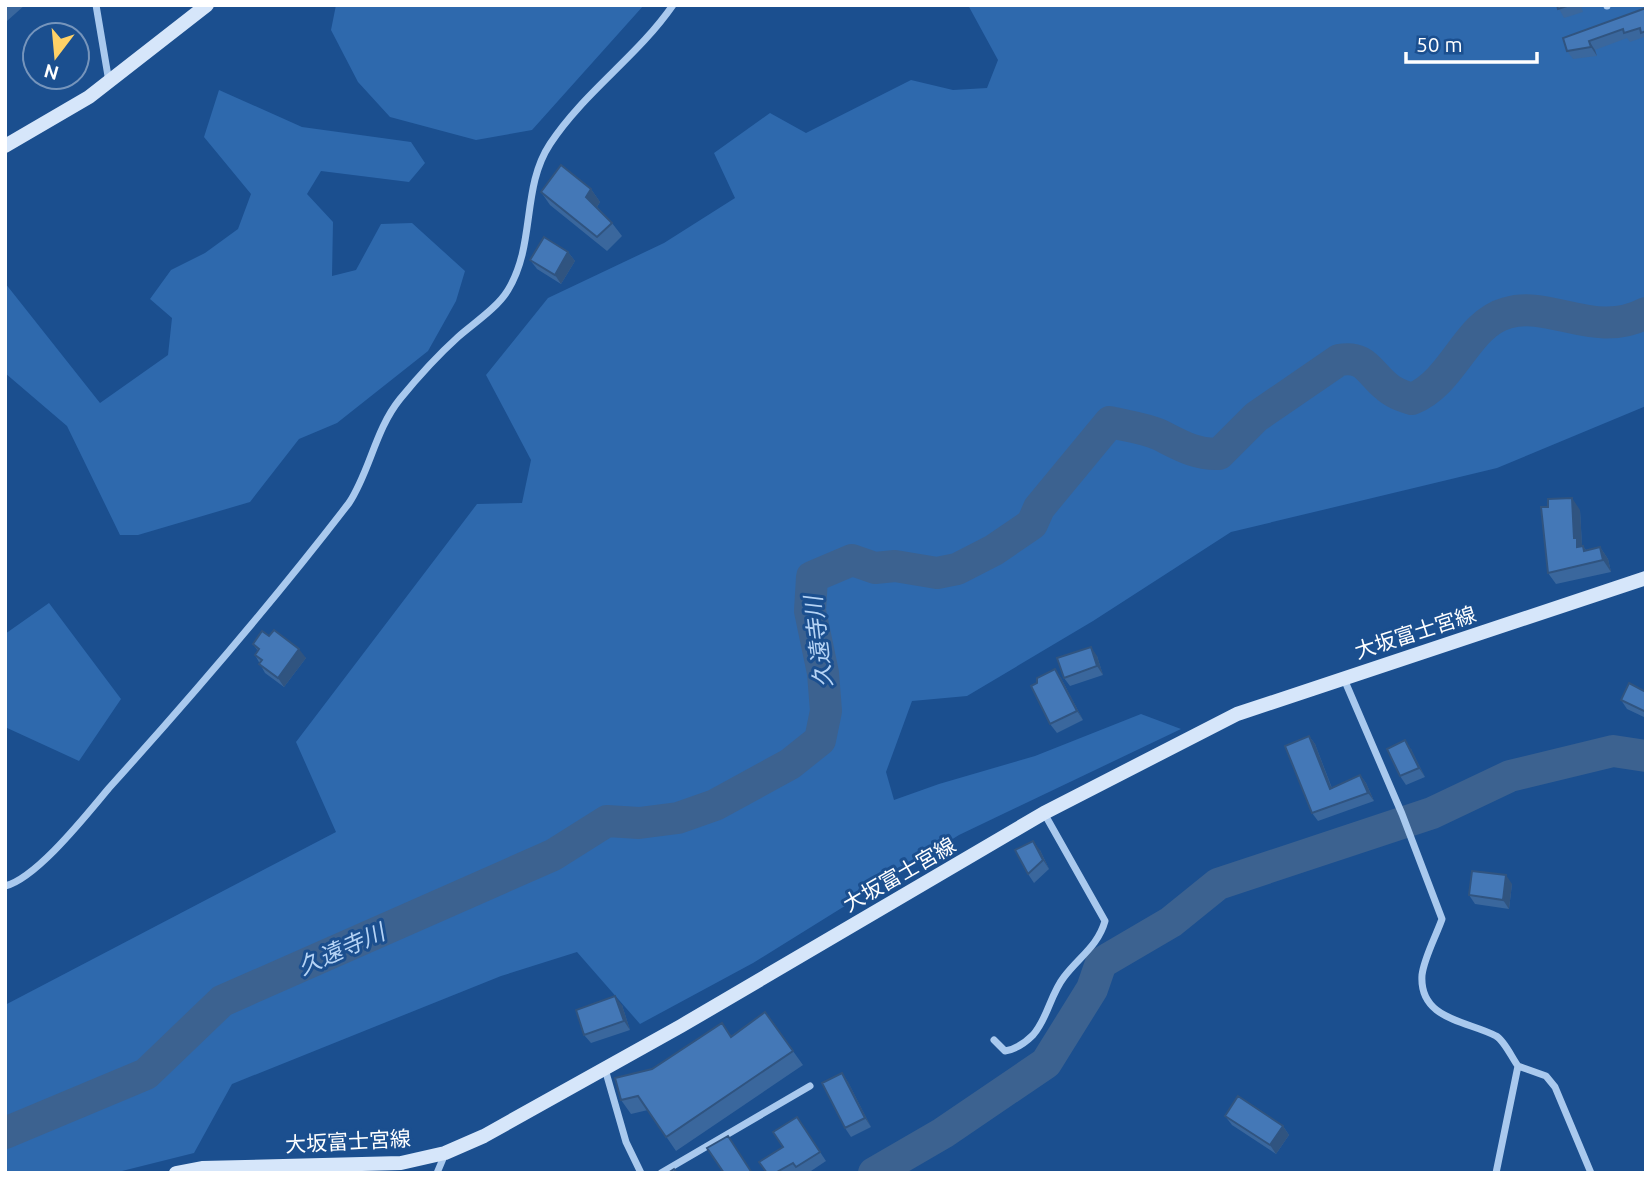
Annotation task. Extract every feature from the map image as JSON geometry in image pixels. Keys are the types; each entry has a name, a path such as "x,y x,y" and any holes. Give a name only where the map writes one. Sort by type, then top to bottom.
{"main road":[{"path":"5,146 109,83 207,5"},
{"name":"大坂富士宮線","path":"176,1173 202,1168 401,1163 445,1153 604,1069 1044,813 1237,714 1646,578"}],"street":[{"path":"96,5 109,83"},
{"path":"5,886 39,864 105,793 217,668 349,503 358,489 382,428 398,402 440,354 507,292 527,239 533,181 550,144 571,114 647,38 673,5"},
{"path":"1343,677 1402,814 1442,919 1422,974 1423,990 1430,1003 1443,1014 1471,1029 1498,1036 1518,1066 1546,1076 1555,1087 1591,1173"},
{"path":"994,1040 1005,1051 1015,1049 1032,1035 1044,1019 1048,1004 1063,978 1101,937 1105,921 1044,813"},
{"path":"1496,1173 1518,1066"},
{"path":"604,1069 626,1142 641,1173"},
{"path":"661,1173 810,1086"},
{"path":"437,1173 445,1153"}],"shaded area":[{"path":"336,5 644,5 532,130 476,140 390,117 358,82 331,30"},
{"path":"968,5 1646,5 1646,406 1497,468 1231,532 1093,621 967,696 912,701 886,772 894,800 1035,756 1141,714 1181,729 959,835 753,963 640,1024 577,952 501,976 232,1084 194,1153 114,1173 5,1173 5,1005 336,832 296,742 477,504 522,503 531,460 486,375 548,298 664,243 735,198 714,153 770,113 806,133 911,80 953,90 987,88 998,60"},
{"path":"219,90 302,127 411,142 425,163 409,182 321,171 307,194 333,222 332,276 356,270 381,224 412,223 465,271 456,301 428,351 337,423 299,439 250,502 138,535 120,535 67,426 5,373 5,283 100,403 168,355 172,318 150,299 171,270 205,253 238,229 251,194 204,137"},
{"path":"49,603 121,699 79,761 5,727 5,634"}],"building":[{"path":"1646,8 1646,31 1641,33 1640,28 1624,33 1623,29 1589,41 1591,47 1567,51 1563,38"},
{"path":"561,165 591,189 586,197 612,223 597,237 541,192"},
{"path":"544,237 568,252 555,275 530,260"},
{"path":"1572,498 1577,547 1583,546 1584,551 1600,547 1603,560 1548,573 1541,507 1548,507 1548,499"},
{"path":"274,630 299,649 278,678 259,664 262,660 255,655 259,649 253,644 262,631 269,636"},
{"path":"1091,647 1097,666 1064,678 1057,658"},
{"path":"1055,669 1077,711 1050,724 1031,686 1037,683 1037,678"},
{"path":"1629,683 1646,692 1646,712 1621,700"},
{"path":"1309,736 1330,789 1360,775 1368,793 1312,813 1285,746"},
{"path":"1405,740 1419,768 1400,776 1387,749"},
{"path":"1033,841 1043,860 1028,874 1015,850"},
{"path":"1472,871 1506,875 1503,900 1469,895"},
{"path":"615,996 624,1021 584,1035 576,1010"},
{"path":"765,1012 793,1051 666,1137 638,1096 621,1100 615,1078 652,1069 722,1023 731,1037"},
{"path":"842,1073 865,1118 845,1128 822,1083"},
{"path":"1238,1096 1283,1126 1270,1145 1225,1116"},
{"path":"797,1117 820,1152 796,1167 793,1163 775,1173 767,1173 759,1162 783,1147 773,1132"},
{"path":"728,1136 752,1173 724,1173 707,1148"}],"waterway":[{"name":"久遠寺川","path":"5,1133 146,1074 222,1001 553,855 607,821 639,823 678,818 715,805 790,764 820,740 826,711 823,673 810,611 812,577 852,560 875,568 895,566 937,573 957,569 994,550 1032,524 1039,508 1110,422 1154,433 1195,451 1219,454 1256,417 1339,360 1361,362 1389,388 1412,399 1439,380 1481,329 1493,319 1507,313 1540,311 1609,323 1646,313"},
{"path":"874,1173 943,1133 1046,1063 1092,989 1101,963 1171,922 1218,884 1432,813 1510,776 1613,751 1646,756"}]}
